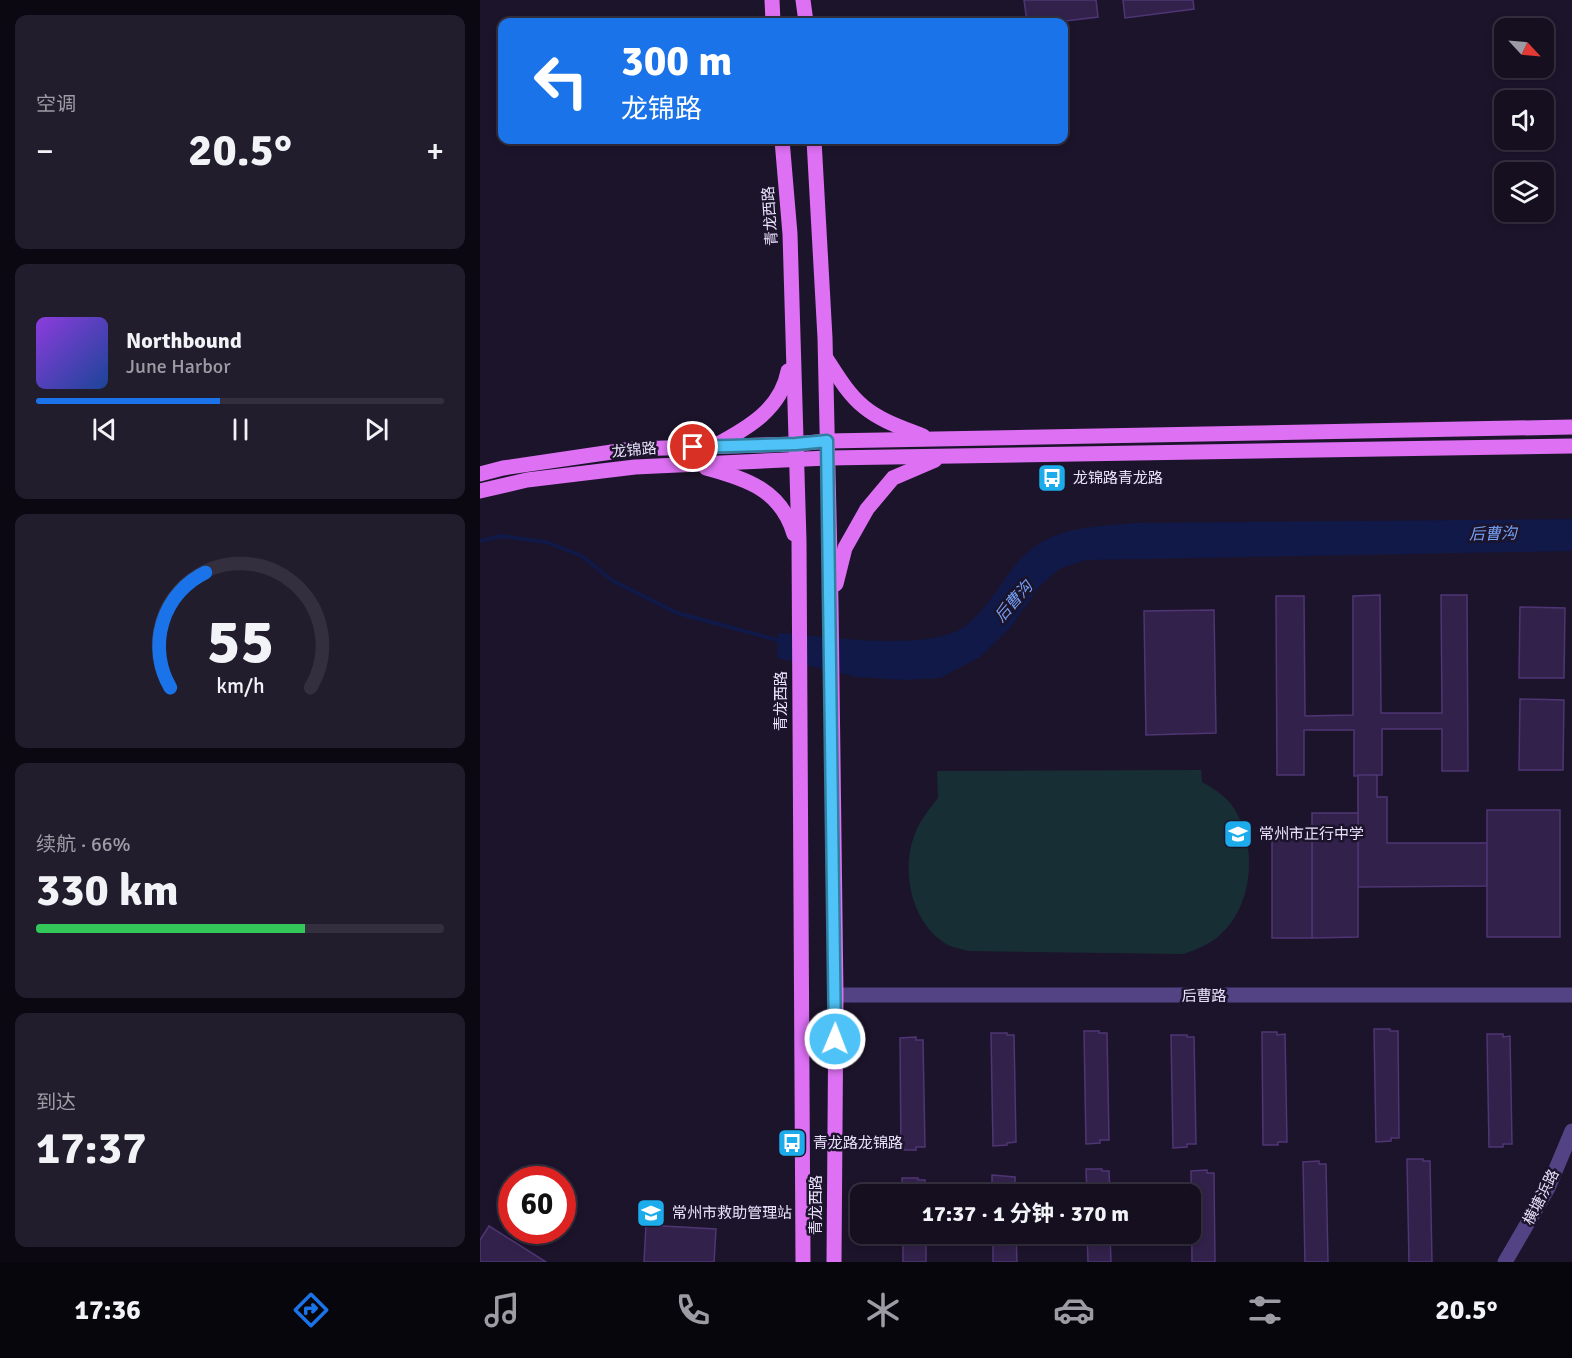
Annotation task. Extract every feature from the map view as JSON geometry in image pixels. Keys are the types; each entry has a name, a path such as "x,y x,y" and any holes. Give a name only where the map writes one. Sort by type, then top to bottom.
{"main road":[{"path":"772,0 773,18"},
{"path":"803,0 805,18"},
{"name":"青龙西路","path":"782,144 789,234 799,552 803,1262"},
{"name":"青龙西路","path":"814,144 826,358 831,604 836,995 834,1262"},
{"path":"714,447 741,432 766,413 785,387 793,341"},
{"path":"826,358 843,384 863,406 890,423 932,439"},
{"name":"龙锦路","path":"480,474 503,468 632,449 827,441 1572,427"},
{"name":"龙锦路","path":"480,491 538,478 634,467 828,458 1572,446"},
{"path":"831,604 845,549 867,509 893,478 941,457"},
{"path":"691,465 742,478 773,497 789,518 799,552"}],"street":[{"name":"后曹路","path":"836,995 1572,995"},
{"name":"横塘浜路","path":"1505,1262 1548,1188 1572,1131"}],"green space":[{"path":"1201,770 1202,782 1228,800 1240,819 1249,853 1246,889 1240,907 1232,922 1220,935 1203,946 1184,954 968,951 950,946 936,937 917,910 909,877 909,860 917,829 938,798 937,771"}],"water":[{"path":"1572,519 1572,551 1086,560 1059,569 1039,587 1010,628 980,657 940,678 905,680 857,677 777,658 778,633 896,641 920,640 959,630 978,614 1018,562 1032,549 1047,539 1079,529 1137,523"}],"building":[{"path":"1024,0 1096,0 1098,17 1068,21 1068,18 1026,18"},
{"path":"1123,0 1193,0 1194,9 1125,18"},
{"path":"1380,595 1381,713 1442,713 1441,595 1467,595 1468,771 1442,771 1442,729 1382,729 1382,775 1354,776 1354,730 1304,730 1304,775 1277,775 1276,596 1304,596 1305,716 1353,715 1353,596"},
{"path":"1520,607 1565,608 1564,678 1519,678"},
{"path":"1214,610 1216,733 1146,735 1144,611"},
{"path":"1520,699 1564,700 1563,770 1519,770"},
{"path":"1358,775 1377,775 1377,797 1387,797 1387,843 1487,843 1487,886 1358,887"},
{"path":"1487,810 1560,810 1560,937 1487,937"},
{"path":"1312,813 1358,813 1358,937 1312,938"},
{"path":"1312,839 1312,938 1272,938 1272,840"},
{"path":"1374,1029 1398,1031 1399,1138 1391,1138 1391,1141 1376,1142"},
{"path":"1084,1031 1107,1033 1109,1140 1100,1140 1100,1143 1086,1144"},
{"path":"1262,1032 1285,1034 1287,1142 1278,1142 1278,1145 1263,1145"},
{"path":"991,1033 1014,1035 1016,1142 1007,1143 1007,1145 993,1146"},
{"path":"1487,1034 1510,1036 1512,1144 1503,1144 1503,1147 1489,1147"},
{"path":"1171,1035 1194,1037 1196,1144 1187,1144 1187,1147 1173,1148"},
{"path":"916,1037 916,1040 923,1040 925,1147 916,1147 916,1150 901,1150 900,1038"},
{"path":"1407,1159 1430,1161 1432,1262 1409,1262"},
{"path":"1319,1161 1319,1164 1326,1164 1328,1262 1305,1262 1303,1162"},
{"path":"1086,1169 1109,1171 1110,1184 1087,1184"},
{"path":"1207,1170 1207,1173 1214,1173 1215,1262 1192,1262 1192,1244 1201,1244 1201,1184 1191,1184 1191,1171"},
{"path":"992,1175 1015,1177 1015,1184 992,1184"},
{"path":"902,1178 925,1180 925,1184 902,1184"},
{"path":"646,1225 716,1229 714,1262 644,1262"},
{"path":"489,1226 498,1232 498,1244 518,1244 546,1262 480,1262 480,1240"},
{"path":"903,1244 926,1244 926,1262 903,1262"},
{"path":"993,1244 1016,1244 1017,1262 993,1262"},
{"path":"1087,1244 1110,1244 1111,1262 1088,1262"}],"waterway":[{"name":"后曹沟","path":"480,541 501,536 546,542 582,556 613,581 677,613 781,641"}],"place":[{"name":"龙锦路青龙路","path":"1052,478"},
{"name":"常州市正行中学","path":"1238,834"},
{"name":"青龙路龙锦路","path":"792,1143"},
{"name":"常州市救助管理站","path":"651,1213"}],"route":[{"path":"693,447 827,441 831,604 835,1039"}]}
